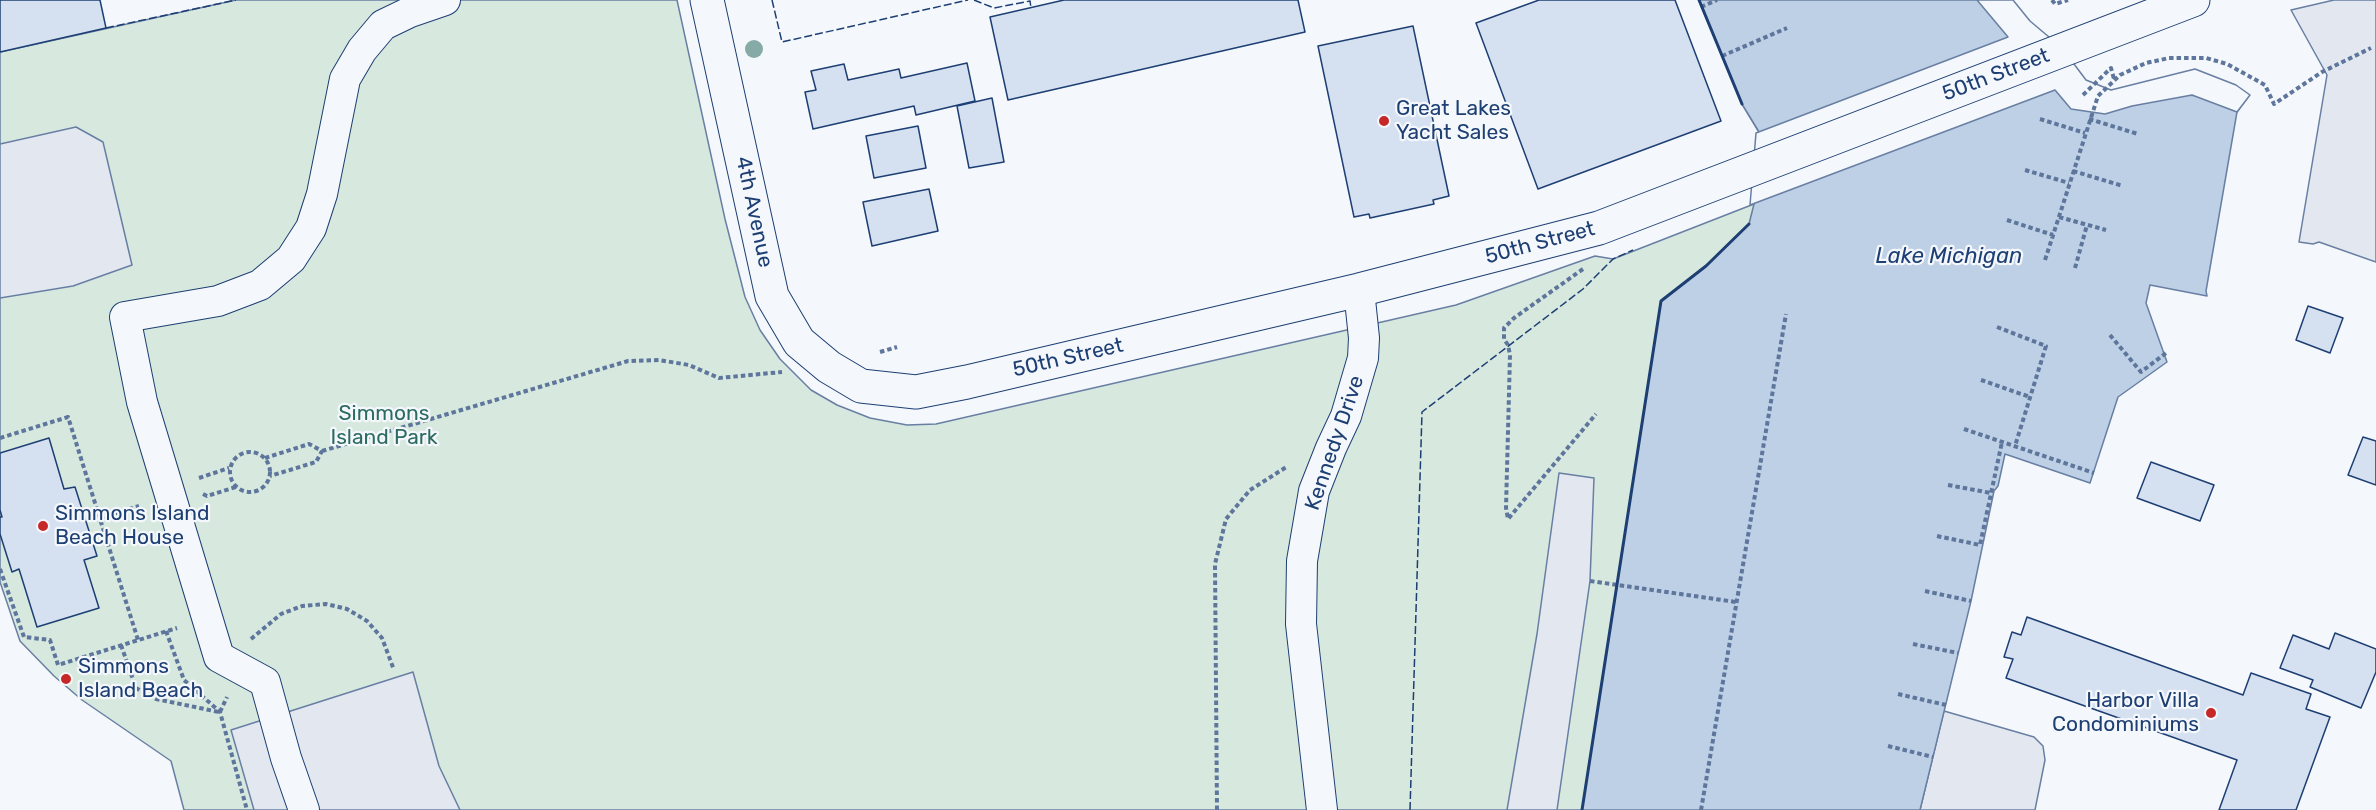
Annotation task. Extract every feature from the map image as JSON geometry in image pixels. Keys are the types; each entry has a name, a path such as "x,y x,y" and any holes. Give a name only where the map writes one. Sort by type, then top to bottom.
{"street":[{"path":"304,810 286,758 266,682 219,657 142,402 125,316 218,301 260,285 291,258 310,228 322,194 345,79 362,50 383,25 410,12 445,0"},
{"name":"4th Avenue","path":"707,0 772,296 799,342 829,368 861,386"},
{"name":"50th Street","path":"861,386 916,392 967,382 1359,290 1599,228 2193,0"},
{"name":"Kennedy Drive","path":"1322,810 1301,624 1302,561 1314,491 1346,416 1364,358 1359,290"}],"path":[{"path":"1701,7 1717,0"},
{"path":"2052,0 2055,4 2068,0"},
{"path":"1722,56 1787,28"},
{"path":"2045,260 2089,119 2098,96 2115,79 2132,68 2169,58 2206,58 2228,64 2265,85 2274,104 2322,72 2371,48"},
{"path":"2083,95 2111,68 2115,79"},
{"path":"2040,119 2085,133"},
{"path":"2089,119 2138,134"},
{"path":"2025,170 2069,183"},
{"path":"2073,171 2123,186"},
{"path":"2059,217 2106,230"},
{"path":"2007,220 2053,235"},
{"path":"2075,268 2087,225"},
{"path":"1588,266 1514,318 1504,328 1504,339 1510,355 1506,508 1508,519 1596,414"},
{"path":"1701,810 1786,314"},
{"path":"1997,327 2046,346 2015,446"},
{"path":"2110,335 2141,372 2166,353"},
{"path":"265,458 309,444 322,451 628,361 659,360 679,363 719,378 829,368 897,347"},
{"path":"1981,380 2030,397"},
{"path":"0,438 68,417 138,639"},
{"path":"1964,429 2094,473"},
{"path":"1937,536 1980,545 2002,442"},
{"path":"1217,810 1215,564 1226,519 1250,490 1279,470 1331,448"},
{"path":"270,476 316,462 322,451"},
{"path":"246,452 253,452 265,458 270,476 264,487 245,492 234,485 230,478 230,468 234,459 246,452"},
{"path":"196,484 199,478 230,468"},
{"path":"1948,485 1991,494"},
{"path":"0,569 24,637 50,640 58,665 207,618"},
{"path":"1590,581 1736,602"},
{"path":"1925,591 1971,601"},
{"path":"244,646 281,614 302,606 326,604 347,609 367,621 382,638 394,670"},
{"path":"166,631 184,680 220,712 247,810"},
{"path":"1913,644 1958,654"},
{"path":"121,645 136,688 156,699 220,712"},
{"path":"220,712 230,690"},
{"path":"1898,694 1946,705"},
{"path":"1888,746 1933,757"}],"green space":[{"name":"Simmons Island Park","path":"236,0 677,0 725,219 745,297 760,330 780,359 811,390 837,405 870,418 907,425 936,424 1456,305 1595,256 1613,259 1754,204 1759,132 1742,104 1794,84 1749,224 1706,266 1661,301 1582,810 184,810 171,761 82,700 54,676 20,641 0,582 0,52"}],"shaded area":[{"path":"2334,0 2376,0 2376,262 2319,242 2313,244 2299,242 2327,75 2291,10"},
{"path":"76,127 103,142 132,265 73,286 0,298 0,144"},
{"path":"1559,473 1594,478 1590,581 1557,810 1507,810 1537,634"},
{"path":"413,672 439,766 460,810 254,810 231,730"},
{"path":"1944,711 2034,737 2043,746 2045,760 2035,810 1920,810"}],"water":[{"name":"Lake Michigan","path":"1699,0 2009,0 2084,83 2111,93 2248,97 2237,112 2207,296 2150,285 2146,303 2167,362 2118,397 2090,483 2005,454 1998,486 1994,491 1971,601 1920,810 1582,810 1661,301 1706,266 1749,224 1754,204 1759,132 1742,104"}],"pier":[{"path":"1977,0 2013,0 2030,21 2062,48 2086,80 2111,90 2195,69 2236,85 2250,95 2237,112 2192,95 2132,106 2105,114 2071,109 2055,90 1750,205 1756,133 2008,37"}],"building":[{"path":"0,0 100,0 106,28 0,52"},
{"path":"1064,0 1298,0 1305,32 1008,100 990,17"},
{"path":"1539,0 1675,0 1721,121 1538,189 1476,23"},
{"name":"Great Lakes Yacht Sales","path":"1413,26 1449,196 1433,200 1434,204 1370,218 1369,214 1354,217 1318,46"},
{"path":"967,63 975,101 916,115 914,106 813,129 805,92 816,90 811,71 844,64 848,80 899,69 901,78"},
{"path":"992,98 1004,162 969,168 957,106"},
{"path":"918,126 926,168 874,178 866,136"},
{"path":"929,189 938,231 872,246 863,202"},
{"path":"2308,306 2343,318 2330,353 2296,340"},
{"path":"2363,437 2376,441 2376,485 2348,475"},
{"name":"Simmons Island Beach House","path":"49,438 64,489 75,487 97,556 84,560 99,608 37,627 19,569 12,572 0,534 0,517 2,517 0,453"},
{"path":"2151,462 2214,485 2200,521 2137,498"},
{"name":"Harbor Villa Condominiums","path":"2027,617 2243,695 2251,673 2311,694 2306,709 2330,717 2296,810 2219,810 2237,760 2006,678 2013,659 2004,657 2012,632 2021,635"},
{"path":"2335,633 2376,649 2376,672 2361,708 2310,687 2313,680 2280,668 2293,635 2329,649"}],"fence":[{"path":"106,28 236,0"},
{"path":"772,0 782,42 968,0"},
{"path":"974,0 994,8 1030,1 1031,8"},
{"path":"1410,810 1422,412 1583,289 1613,259 1633,250"}],"wall":[{"path":"1699,0 1742,104"},
{"path":"1582,810 1661,301 1706,266 1749,224"}],"place":[{"name":"Great Lakes Yacht Sales","path":"1384,121"},
{"name":"Simmons Island Beach House","path":"43,526"},
{"name":"Simmons Island Beach","path":"66,679"},
{"name":"Harbor Villa Condominiums","path":"2211,713"}]}
